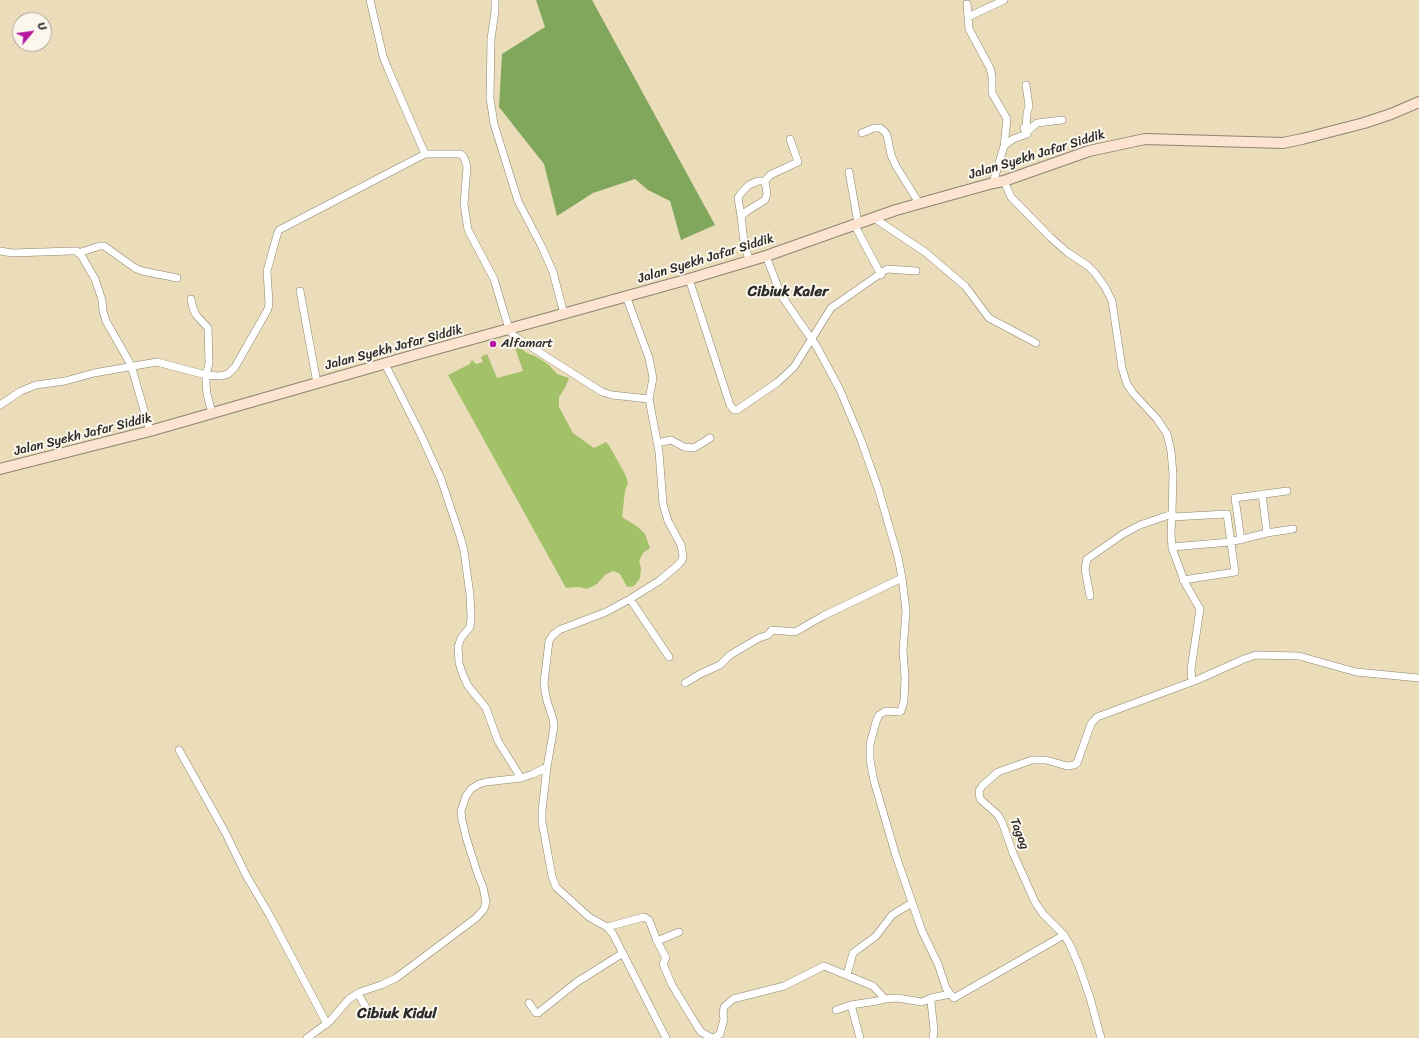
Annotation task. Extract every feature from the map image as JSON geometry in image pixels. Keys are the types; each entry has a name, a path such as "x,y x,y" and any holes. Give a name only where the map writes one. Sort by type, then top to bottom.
{"main road":[{"name":"Jalan Syekh Jafar Siddik","path":"0,469 150,431 689,279 748,260 766,256 856,223 919,203 993,183 1004,182 1076,156 1145,139 1283,143 1364,123 1391,114 1419,102"}],"street":[{"path":"370,0 386,62 425,154"},
{"path":"495,0 491,39 490,98 494,124 518,202 542,247 553,272 564,314"},
{"path":"968,17 1004,0"},
{"path":"967,4 970,32 988,64 991,72 992,93 1007,120 1004,146 993,183"},
{"path":"1004,146 1013,139 1027,134 1024,128 1026,129 1029,106 1026,85"},
{"path":"1026,129 1029,130 1037,123 1062,120"},
{"path":"862,133 874,128 880,128 884,131 893,160 919,203"},
{"path":"741,216 765,200 767,194 764,185 765,181 771,174 798,162 790,139"},
{"path":"0,405 28,387 65,381 94,372 131,365 157,362 206,375 220,376 228,374 232,371 266,312 269,303 267,269 279,230 425,154 460,154 463,156 467,167 464,204 467,226 494,279 509,329 518,339 602,392 612,395 649,399"},
{"path":"848,172 856,223 881,275"},
{"path":"748,260 738,198 749,185 758,181 765,181"},
{"path":"1004,182 1011,197 1067,252 1088,266 1095,273 1109,294 1114,309 1122,368 1127,384 1133,393 1157,419 1167,434 1170,443 1173,474 1172,547 1183,580 1200,610 1191,669 1192,682 1249,657 1262,655 1299,656 1356,672 1419,678"},
{"path":"874,218 925,252 965,286 989,318 1036,343"},
{"path":"78,253 104,246 126,262 139,269 177,278"},
{"path":"0,251 12,253 72,251 78,253 85,260 95,279 102,300 106,321 131,365 150,431"},
{"path":"766,256 782,295 812,340 840,390 861,440 886,514 902,578 906,611 903,650 903,709 899,712 886,711 880,715 876,722 870,744 870,760 874,781 896,856 922,931 938,964 946,988 954,998 1064,935"},
{"path":"689,279 730,405 734,410 740,409 785,376 797,362 812,340 829,310 860,287 887,270 916,271"},
{"path":"300,291 317,383"},
{"path":"626,296 650,358 652,378 649,399 657,442 663,504 668,521 681,545 683,556 682,560 674,569 630,599 606,612 559,630 549,641 545,675 545,691 554,727 547,767 542,817 553,881 561,893 589,917 607,927 617,940 666,1038"},
{"path":"191,299 196,315 208,328 209,363 206,375 207,394 212,413"},
{"path":"385,364 420,433 441,479 464,551 470,595 471,617 470,627 461,638 458,648 461,669 468,686 486,708 498,741 521,778"},
{"path":"657,442 671,440 684,447 694,448 710,438"},
{"path":"1241,540 1235,498 1287,491"},
{"path":"1262,494 1267,533"},
{"path":"1090,596 1085,569 1087,560 1123,534 1140,525 1172,515 1227,514 1235,572 1183,580"},
{"path":"1172,547 1230,542 1267,533 1293,529"},
{"path":"685,683 720,665 730,655 759,638 768,635 772,630 795,632 823,616 902,578"},
{"path":"630,599 669,657"},
{"name":"Tagog","path":"1101,1038 1079,966 1070,945 1064,935 1039,908 1013,853 1002,822 998,815 982,802 979,791 993,775 1024,762 1040,760 1067,766 1074,765 1077,762 1091,724 1097,717 1192,682"},
{"path":"179,750 225,832 246,875 270,916 327,1024"},
{"path":"307,1038 327,1024 346,1001 358,994 381,985 404,972 476,918 484,909 486,902 484,891 468,844 462,820 463,803 468,792 479,784 521,778 547,767"},
{"path":"847,975 853,953 876,936 892,915 912,904"},
{"path":"607,927 644,917 649,920 657,941 666,958 663,964 672,985 701,1032 706,1036 714,1038 717,1037 722,1030 724,1007 733,999 784,986 824,966 873,986 885,999"},
{"path":"657,941 679,932"},
{"path":"529,1003 538,1014 577,982 623,953"},
{"path":"358,994 367,1008 375,1013"},
{"path":"836,1010 851,1005 885,999 897,998 922,1002 950,994"},
{"path":"932,998 933,1038"},
{"path":"851,1005 860,1038"},
{"path":"317,1031 321,1038"}],"green space":[{"path":"536,0 592,0 715,225 681,240 670,201 648,190 635,179 593,193 557,216 544,164 499,107 502,54 545,27"},
{"path":"513,342 527,353 537,357 549,365 557,374 569,378 559,397 559,407 573,433 594,448 606,442 625,474 628,483 625,491 622,517 638,527 645,534 650,548 643,553 639,561 641,568 640,578 634,586 627,587 620,574 613,571 605,575 597,584 587,589 579,587 566,588 448,375 470,364 472,360 476,364 483,362 481,357 487,354 497,378 523,371"}],"place":[{"name":"Alfamart","path":"493,344"}],"district":[{"name":"Cibiuk Kaler","path":"788,292"},
{"name":"Cibiuk Kidul","path":"397,1014"}]}
